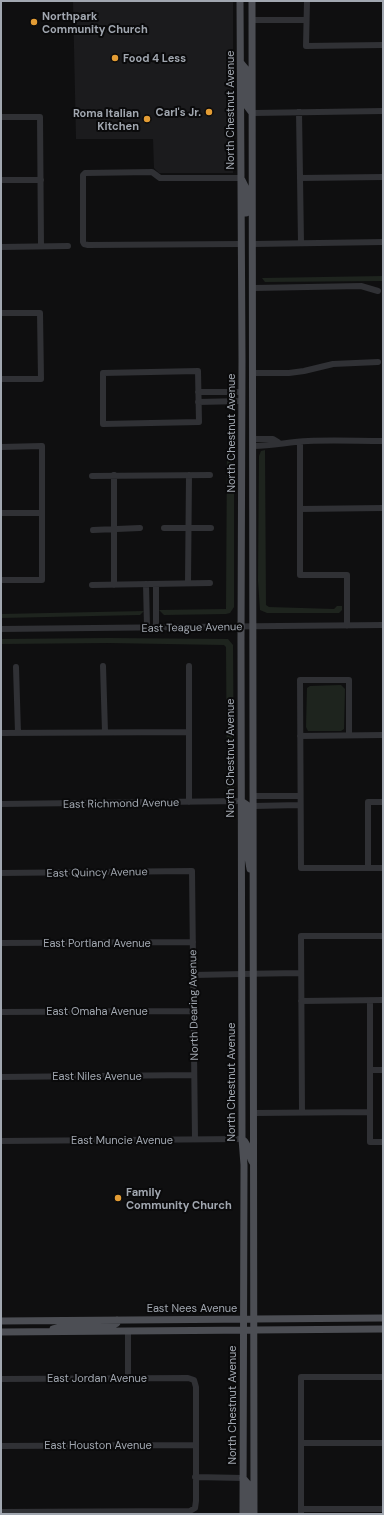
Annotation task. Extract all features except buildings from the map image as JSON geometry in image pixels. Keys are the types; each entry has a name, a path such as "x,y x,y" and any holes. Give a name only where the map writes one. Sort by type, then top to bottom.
{"main road":[{"name":"North Chestnut Avenue","path":"240,1 242,392 242,1139 244,1165 243,1514"},
{"name":"North Chestnut Avenue","path":"252,1 254,1514"},
{"path":"241,63 246,69 246,105 252,113"},
{"path":"241,178 246,188 246,236 252,244"},
{"path":"241,244 246,251 246,281 252,288"},
{"path":"242,392 246,406 246,439 250,445 253,442"},
{"path":"242,801 248,805 247,852 254,889"},
{"path":"242,1139 248,1145 248,1156 253,1163"},
{"name":"East Nees Avenue","path":"1,1321 383,1318"},
{"path":"39,1332 65,1326 111,1326 117,1323 117,1320"},
{"name":"East Nees Avenue","path":"1,1332 383,1330"},
{"path":"243,1478 249,1485 249,1514"}],"street":[{"path":"307,1 306,46 383,45"},
{"path":"252,20 306,20"},
{"path":"252,113 383,111"},
{"path":"299,112 300,244"},
{"path":"1,117 40,117 41,246"},
{"path":"241,178 160,178 152,172 85,173 83,175 84,244 241,244"},
{"path":"300,178 383,177"},
{"path":"1,180 41,180"},
{"path":"252,244 383,242"},
{"path":"1,247 68,246"},
{"path":"252,288 361,286 378,291"},
{"path":"1,313 40,313 41,379 1,379"},
{"path":"253,373 289,373 333,364 378,362"},
{"path":"103,372 198,372 198,392 199,422 103,424 103,372"},
{"path":"198,392 242,392"},
{"path":"216,392 216,402"},
{"path":"198,402 242,401"},
{"path":"253,442 273,446 278,442 383,441"},
{"path":"300,442 300,575 347,575 347,626"},
{"path":"1,447 42,446 42,580 1,580"},
{"path":"114,475 114,585"},
{"path":"188,583 189,475"},
{"path":"92,476 210,475"},
{"path":"300,509 383,508"},
{"path":"1,513 42,513"},
{"path":"93,530 140,528"},
{"path":"164,528 211,528"},
{"path":"92,585 210,583"},
{"path":"146,584 147,627"},
{"path":"156,584 156,627"},
{"path":"147,602 156,601"},
{"name":"East Teague Avenue","path":"1,629 383,625"},
{"path":"103,666 105,732"},
{"path":"189,666 189,802"},
{"path":"16,667 18,733"},
{"path":"349,735 348,680 300,680 301,868 383,868"},
{"path":"1,734 189,732"},
{"path":"300,736 383,735"},
{"path":"254,796 300,796"},
{"path":"273,796 273,805"},
{"name":"East Richmond Avenue","path":"1,804 242,801"},
{"path":"368,868 368,802 383,802"},
{"path":"254,806 300,805"},
{"name":"East Quincy Avenue","path":"1,873 192,871"},
{"name":"North Dearing Avenue","path":"192,871 194,1140"},
{"path":"302,1112 301,936 383,936"},
{"name":"East Portland Avenue","path":"1,943 193,942"},
{"path":"193,974 301,974"},
{"path":"301,1001 383,1000"},
{"path":"370,1001 370,1142 383,1142"},
{"name":"East Omaha Avenue","path":"1,1012 193,1011"},
{"path":"370,1070 383,1070"},
{"name":"East Niles Avenue","path":"1,1077 194,1075"},
{"path":"253,1113 370,1112"},
{"name":"East Muncie Avenue","path":"1,1141 242,1139"},
{"path":"128,1331 128,1378"},
{"path":"383,1377 302,1377 302,1512 383,1509"},
{"name":"East Jordan Avenue","path":"1,1379 188,1378 194,1380 196,1387 195,1445"},
{"path":"302,1444 383,1443"},
{"path":"1,1512 190,1511 195,1508 195,1445"},
{"name":"East Houston Avenue","path":"1,1446 195,1445"},
{"path":"195,1478 243,1478"}],"shaded area":[{"path":"73,1 233,1 233,173 159,173 154,168 153,139 76,139"},
{"path":"383,276 383,281 265,282 262,278"},
{"path":"227,449 234,449 234,607 230,613 226,614 164,615 159,610 226,609"},
{"path":"265,450 266,605 269,607 334,609 337,606 342,606 342,610 339,613 267,613 260,610 258,581 259,456 261,451"},
{"path":"144,611 140,615 1,618 1,614"},
{"path":"1,639 228,639 233,645 234,791 227,796 226,647 224,645 109,643 1,644"},
{"path":"341,685 345,689 344,729 341,731 308,731 306,727 307,688 310,686"}],"place":[{"name":"Northpark Community Church","path":"34,22"},
{"name":"Food 4 Less","path":"115,58"},
{"name":"Carl's Jr.","path":"209,112"},
{"name":"Roma Italian Kitchen","path":"147,119"},
{"name":"Family Community Church","path":"118,1198"}]}
